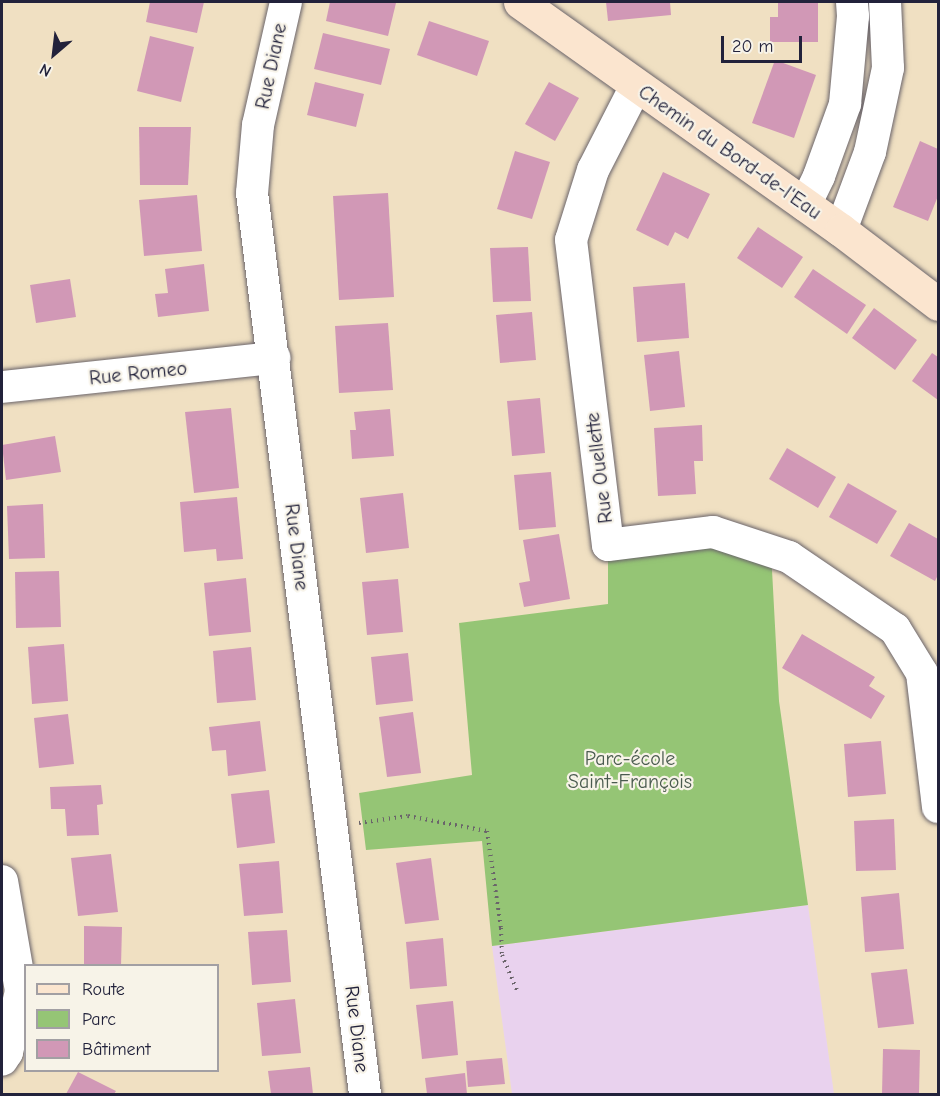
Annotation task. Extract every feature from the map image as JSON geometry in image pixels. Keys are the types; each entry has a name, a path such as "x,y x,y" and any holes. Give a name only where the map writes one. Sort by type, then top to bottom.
{"street":[{"name":"Rue Diane","path":"286,2 258,125 252,193 365,1095"},
{"path":"805,205 819,176 845,104 853,16 852,2"},
{"path":"841,230 870,152 888,68 885,2"},
{"name":"Chemin du Bord-de-l'Eau","path":"527,4 636,86 841,230 939,304"},
{"name":"Rue Ouellette","path":"636,86 593,170 572,240 608,545 713,532 789,557 895,629 922,672 939,807"},
{"name":"Rue Romeo","path":"2,387 274,358"},
{"path":"2,881 21,991 7,1052 2,1060"}],"path":[{"path":"332,826 408,816 486,831 501,928 502,955 517,990"}],"shaded area":[{"path":"808,905 834,1094 512,1094 492,946"}],"green space":[{"name":"Parc-école Saint-François","path":"713,532 771,551 779,701 808,905 492,946 482,841 366,850 359,793 472,775 459,623 608,604 608,545"}],"building":[{"path":"150,2 204,2 197,33 146,22"},
{"path":"330,2 396,3 388,36 326,21"},
{"path":"606,2 670,2 671,15 608,21"},
{"path":"778,2 818,2 818,42 770,42 770,17 778,17"},
{"path":"429,21 489,41 477,76 417,55"},
{"path":"323,33 390,49 381,85 314,69"},
{"path":"150,36 194,47 181,102 137,91"},
{"path":"775,60 816,75 794,138 752,123"},
{"path":"315,82 364,94 356,127 307,115"},
{"path":"549,82 579,98 555,141 525,124"},
{"path":"139,127 191,127 188,185 140,185"},
{"path":"920,141 938,149 938,196 928,221 893,207"},
{"path":"515,151 550,162 532,219 497,209"},
{"path":"663,172 710,194 688,239 675,232 668,246 636,230"},
{"path":"388,193 394,297 339,300 333,196"},
{"path":"197,195 202,251 144,256 139,200"},
{"path":"758,227 803,257 782,288 737,258"},
{"path":"528,247 531,301 493,302 490,248"},
{"path":"204,264 209,311 158,317 155,294 168,293 165,269"},
{"path":"813,269 866,305 847,334 794,297"},
{"path":"70,279 76,317 36,323 30,285"},
{"path":"685,283 689,338 637,342 633,287"},
{"path":"874,308 917,340 895,370 852,338"},
{"path":"532,312 536,360 500,363 496,315"},
{"path":"388,323 393,390 339,393 335,326"},
{"path":"679,351 685,407 650,411 644,355"},
{"path":"932,353 938,357 938,400 912,381"},
{"path":"540,398 545,453 512,456 507,401"},
{"path":"231,408 239,488 194,493 185,412"},
{"path":"390,409 394,456 352,459 350,430 356,430 354,412"},
{"path":"702,425 703,461 694,461 696,494 658,496 654,428"},
{"path":"55,436 61,472 6,480 2,445"},
{"path":"787,448 836,477 818,508 769,479"},
{"path":"551,472 556,527 519,530 514,475"},
{"path":"848,483 897,511 877,544 829,517"},
{"path":"403,493 409,548 366,553 360,498"},
{"path":"237,497 243,559 217,561 216,549 184,552 180,502"},
{"path":"43,504 45,558 9,559 7,506"},
{"path":"909,523 938,539 938,575 935,581 890,556"},
{"path":"559,534 570,599 524,607 519,583 530,581 523,540"},
{"path":"59,571 61,627 16,628 15,572"},
{"path":"246,578 251,632 209,636 204,583"},
{"path":"398,579 403,632 367,635 362,582"},
{"path":"802,634 875,677 869,686 885,696 871,719 782,668"},
{"path":"64,644 68,701 32,704 28,647"},
{"path":"251,647 256,700 217,703 213,651"},
{"path":"408,653 413,701 376,705 371,657"},
{"path":"413,712 421,773 387,777 379,717"},
{"path":"68,714 74,764 39,768 34,718"},
{"path":"260,721 266,771 228,776 226,750 212,751 209,727"},
{"path":"881,741 886,794 848,797 844,744"},
{"path":"101,785 103,804 97,805 99,835 67,836 65,809 51,809 50,787"},
{"path":"269,790 275,843 237,848 231,794"},
{"path":"894,819 896,870 856,871 854,821"},
{"path":"111,854 118,912 78,916 71,858"},
{"path":"431,858 439,920 405,924 396,863"},
{"path":"279,861 283,913 244,916 239,864"},
{"path":"899,893 904,949 865,952 861,897"},
{"path":"84,926 122,927 121,964 84,964"},
{"path":"287,930 291,982 252,985 248,932"},
{"path":"443,938 447,986 410,989 406,942"},
{"path":"907,969 914,1024 878,1028 871,973"},
{"path":"295,999 301,1053 262,1056 257,1003"},
{"path":"453,1001 458,1055 422,1059 416,1005"},
{"path":"883,1049 920,1050 919,1094 882,1094"},
{"path":"502,1058 505,1084 468,1087 466,1061"},
{"path":"310,1067 313,1094 271,1094 268,1071"},
{"path":"78,1072 116,1091 114,1094 66,1094"},
{"path":"465,1073 467,1094 427,1094 425,1078"}]}
